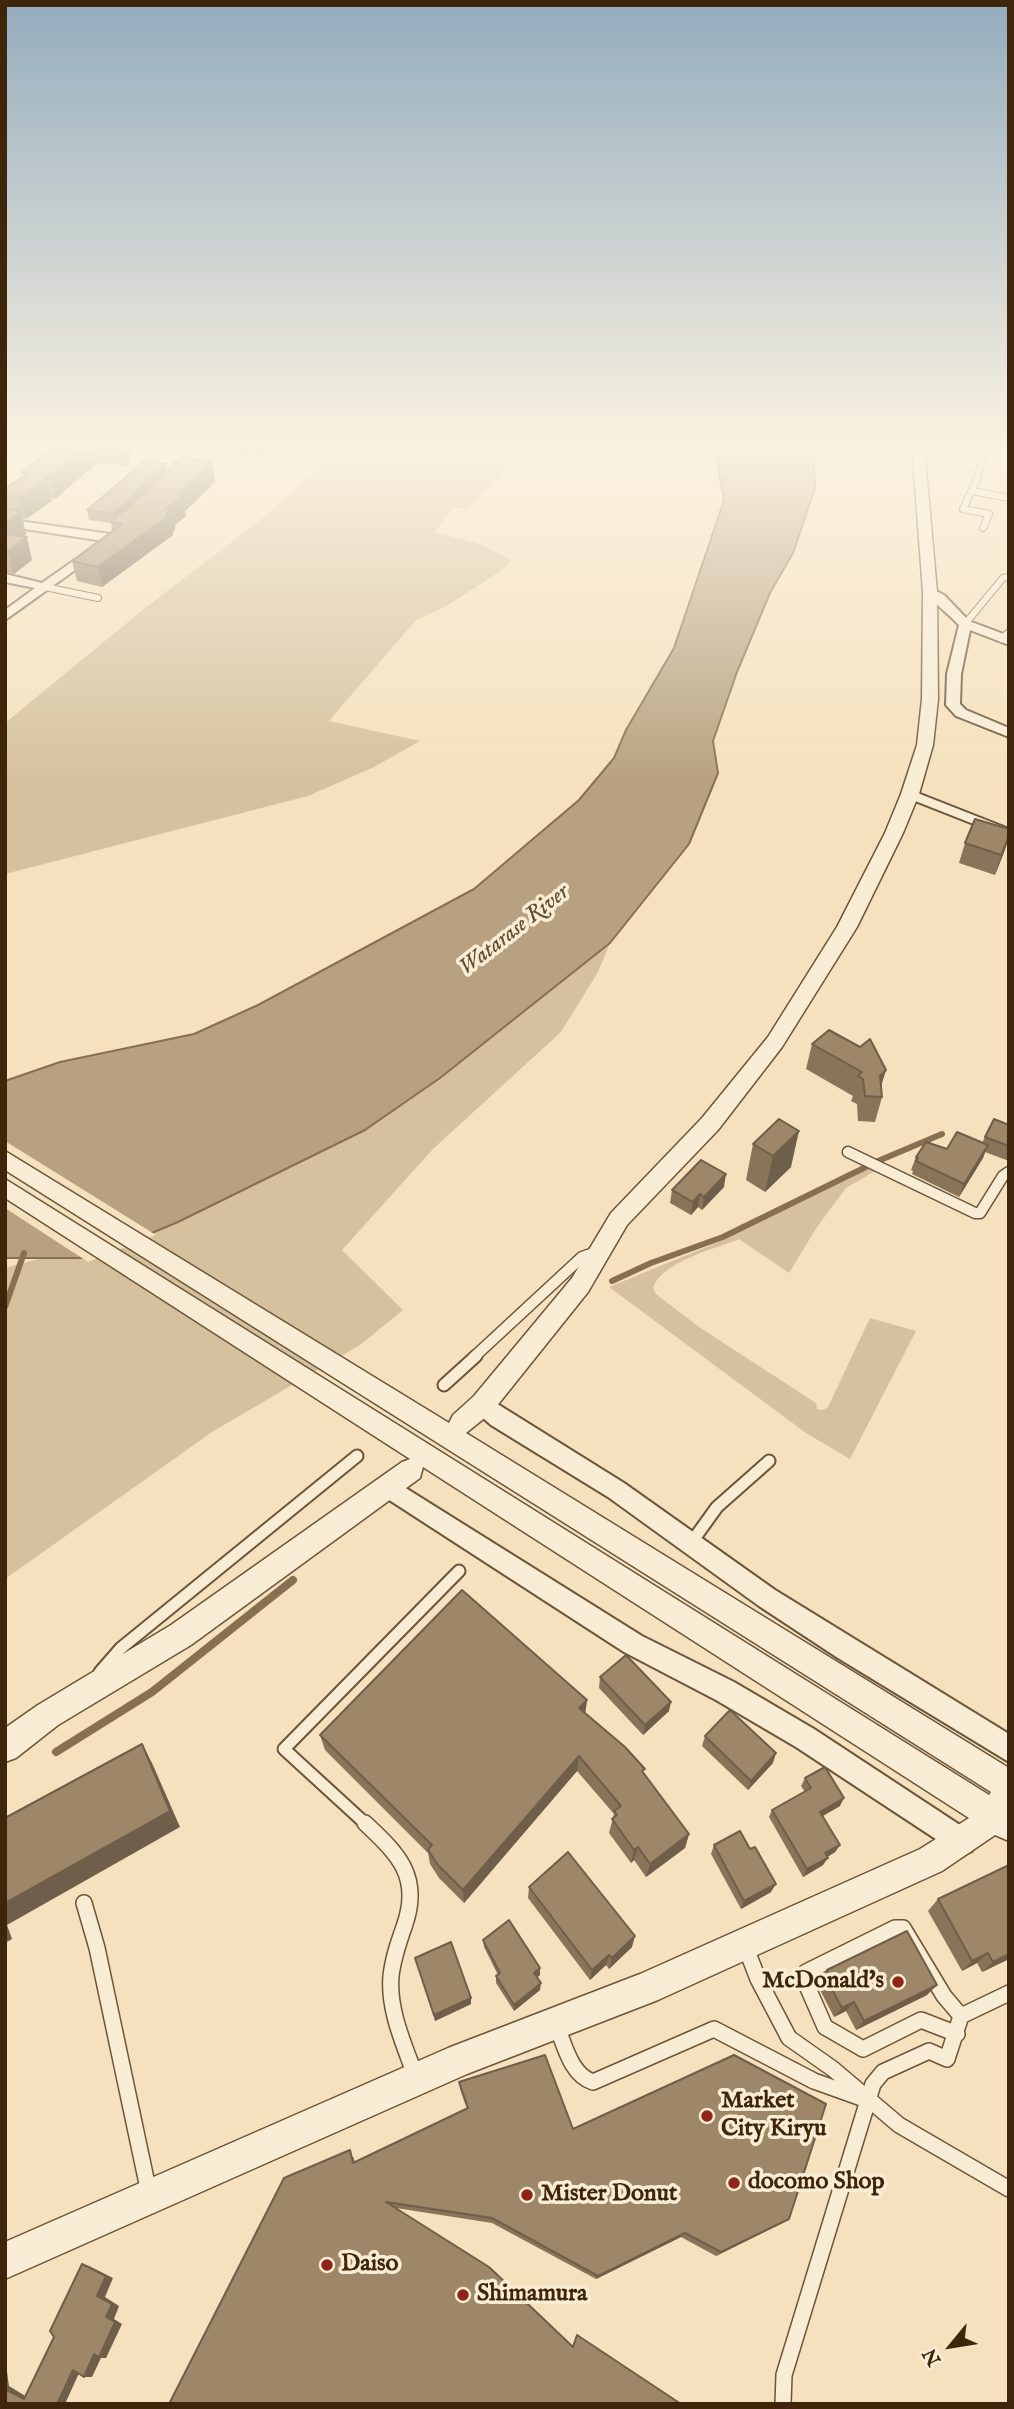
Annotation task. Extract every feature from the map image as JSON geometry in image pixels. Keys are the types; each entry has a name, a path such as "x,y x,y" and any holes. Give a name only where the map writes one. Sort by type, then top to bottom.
{"street":[{"path":"5,616 83,558"},
{"path":"462,1423 483,1404 580,1285 619,1219 710,1124 789,1023 865,894 910,794 925,745 930,699 930,593 927,558"},
{"path":"5,578 45,587"},
{"path":"930,593 940,598 965,624 1006,637"},
{"path":"965,624 954,674 953,705 961,713 1009,733"},
{"path":"910,794 1009,834"},
{"path":"5,1160 1009,1786"},
{"path":"5,1187 385,1430 1003,1812 963,1842 931,1860 646,1988 416,2079 5,2261"},
{"path":"483,1404 499,1418 616,1490 835,1643 1009,1749"},
{"path":"5,1747 48,1715 181,1635 411,1469"},
{"path":"388,1487 633,1644 725,1691 805,1738 963,1842"}],"lane":[{"path":"965,624 1003,578 1009,577"},
{"path":"45,587 98,598"},
{"path":"848,1152 975,1213 980,1213 1009,1172"},
{"path":"444,1385 582,1257 601,1251"},
{"path":"82,1694 121,1648 357,1456"},
{"path":"690,1543 717,1507 769,1461"},
{"path":"416,2079 392,2001 391,1977 400,1936 411,1912 410,1881 406,1866 394,1850 284,1749 459,1571"},
{"path":"84,1903 102,1971 150,2198"},
{"path":"957,2034 933,2022 921,2020 863,2049 825,2027 804,1979 806,1972 895,1928 903,1927 944,1996 961,2016"},
{"path":"744,1944 758,1979 789,2038 833,2069 898,2125 1009,2189"},
{"path":"961,2016 1009,1993"},
{"path":"783,2404 784,2375 873,2084 883,2072 929,2051 947,2059 961,2016"},
{"path":"556,2022 570,2060 583,2080 593,2082 714,2029 814,2081 867,2100"}],"shaded area":[{"path":"210,558 511,560 505,568 445,607 416,620 329,721 420,741 374,767 308,796 5,874 5,723"},
{"path":"610,943 598,972 561,1032 433,1149 342,1250 403,1310 360,1345 212,1432 5,1579 5,1268 177,1222 440,1078"},
{"path":"869,1169 875,1171 846,1188 817,1227 789,1273 739,1239 678,1263 658,1279 653,1288 656,1294 699,1327 816,1403 817,1409 823,1410 828,1407 870,1318 916,1331 850,1459 806,1433 609,1287 726,1239"}],"water":[{"name":"Watarase River","path":"704,558 790,558 770,593 737,672 713,741 718,773 689,844 610,943 440,1078 365,1130 178,1222 92,1258 5,1258 5,1081 60,1062 194,1034 258,1005 474,889 579,800 614,758 626,730 674,648"}],"pier":[{"path":"5,1141 156,1235 88,1262 5,1208"}],"building":[{"path":"75,558 110,558 98,567 72,561"},
{"path":"975,819 1009,829 1001,855 965,843"},
{"path":"829,1030 860,1047 870,1039 886,1070 880,1076 882,1097 865,1096 863,1079 858,1076 862,1072 812,1044"},
{"path":"779,1119 799,1131 773,1156 753,1144"},
{"path":"994,1119 1009,1125 1009,1146 985,1137"},
{"path":"957,1132 988,1145 964,1184 916,1161 926,1142 947,1149"},
{"path":"701,1160 726,1174 704,1197 700,1194 693,1202 672,1190"},
{"path":"462,1590 587,1700 579,1708 625,1747 645,1769 642,1771 689,1834 650,1864 638,1847 634,1850 612,1819 617,1815 614,1811 621,1806 579,1756 463,1890 438,1865 428,1850 432,1845 320,1735"},
{"path":"626,1655 671,1702 645,1725 600,1677"},
{"path":"730,1710 776,1753 751,1781 705,1736"},
{"path":"142,1744 170,1811 5,1903 5,1818"},
{"path":"825,1767 844,1798 820,1812 840,1845 825,1853 828,1858 807,1869 772,1810 811,1788 805,1778"},
{"path":"740,1831 750,1849 755,1847 776,1884 744,1901 714,1845"},
{"path":"568,1852 635,1936 612,1958 609,1955 592,1970 529,1887"},
{"path":"1009,1865 1009,1954 993,1962 988,1953 972,1961 938,1899"},
{"path":"509,1920 540,1968 534,1973 541,1983 514,2005 496,1976 500,1973 483,1940"},
{"path":"907,1931 937,1985 864,2021 854,2002 842,2008 827,1980 831,1978 827,1970"},
{"path":"451,1942 471,1998 434,2015 415,1958"},
{"path":"545,2055 573,2129 734,2055 826,2104 789,2219 721,2252 685,2233 598,2276 492,2218 386,2202 489,2267 573,2347 577,2335 681,2404 169,2404 284,2178 350,2150 353,2163 468,2108 459,2082"},
{"path":"82,2264 106,2276 97,2296 112,2304 106,2317 115,2322 99,2357 94,2354 84,2377 73,2370 57,2404 5,2404 5,2389 24,2399 54,2337 50,2331"}],"waterway":[{"path":"878,1161 942,1134"},
{"path":"612,1281 651,1263 723,1237 866,1167"},
{"path":"5,1307 24,1253"},
{"path":"56,1752 152,1692 293,1580"}],"place":[{"name":"McDonald's","path":"898,1982"},
{"name":"Market City Kiryu","path":"707,2116"},
{"name":"docomo Shop","path":"734,2183"},
{"name":"Mister Donut","path":"527,2195"},
{"name":"Daiso","path":"327,2265"},
{"name":"Shimamura","path":"463,2295"}]}
